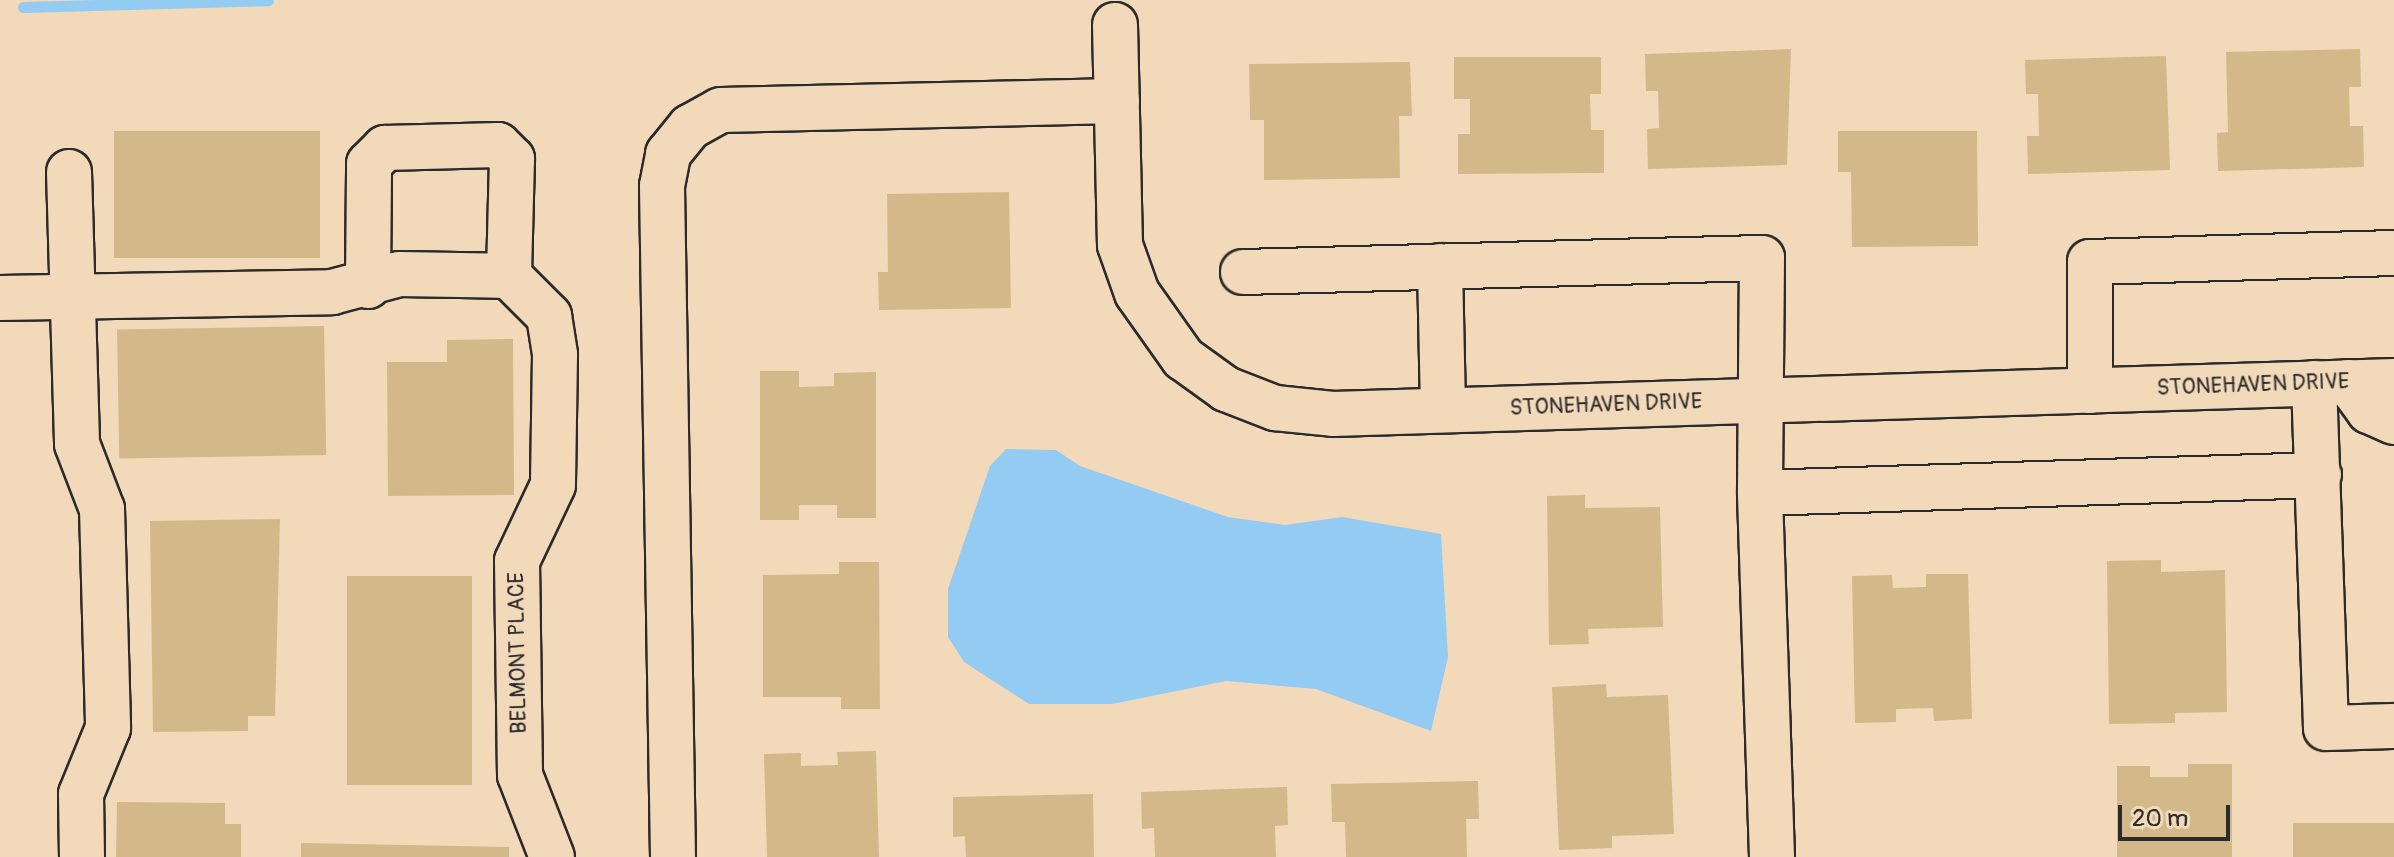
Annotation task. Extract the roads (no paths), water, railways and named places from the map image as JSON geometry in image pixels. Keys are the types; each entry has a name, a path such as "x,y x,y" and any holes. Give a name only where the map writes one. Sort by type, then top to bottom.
{"street":[{"name":"STONEHAVEN DRIVE","path":"1115,25 1120,245 1144,309 1183,358 1226,389 1302,414 2394,381"},
{"path":"673,857 662,186 668,154 690,127 721,110 1117,101"},
{"path":"0,298 368,286 399,274 509,276 512,159 498,145 385,148 369,164 368,286"},
{"path":"69,172 77,444 102,509 108,728 81,794 82,857"},
{"path":"2090,391 2090,262 2394,253"},
{"path":"1243,272 1762,258 1760,493 1772,857"},
{"path":"1440,266 1443,410"},
{"name":"BELMONT PLACE","path":"509,276 549,316 555,355 553,485 517,561 520,775 552,857"},
{"path":"2394,422 2369,411 2331,383 2319,475 2326,728 2394,726"},
{"path":"1760,493 2319,475"}],"water":[{"path":"1006,449 1056,450 1080,466 1228,517 1285,525 1342,517 1441,534 1448,657 1431,731 1316,689 1226,681 1112,704 1029,704 964,662 948,637 948,589 990,466"}],"waterway":[{"path":"23,7 268,0"}]}
